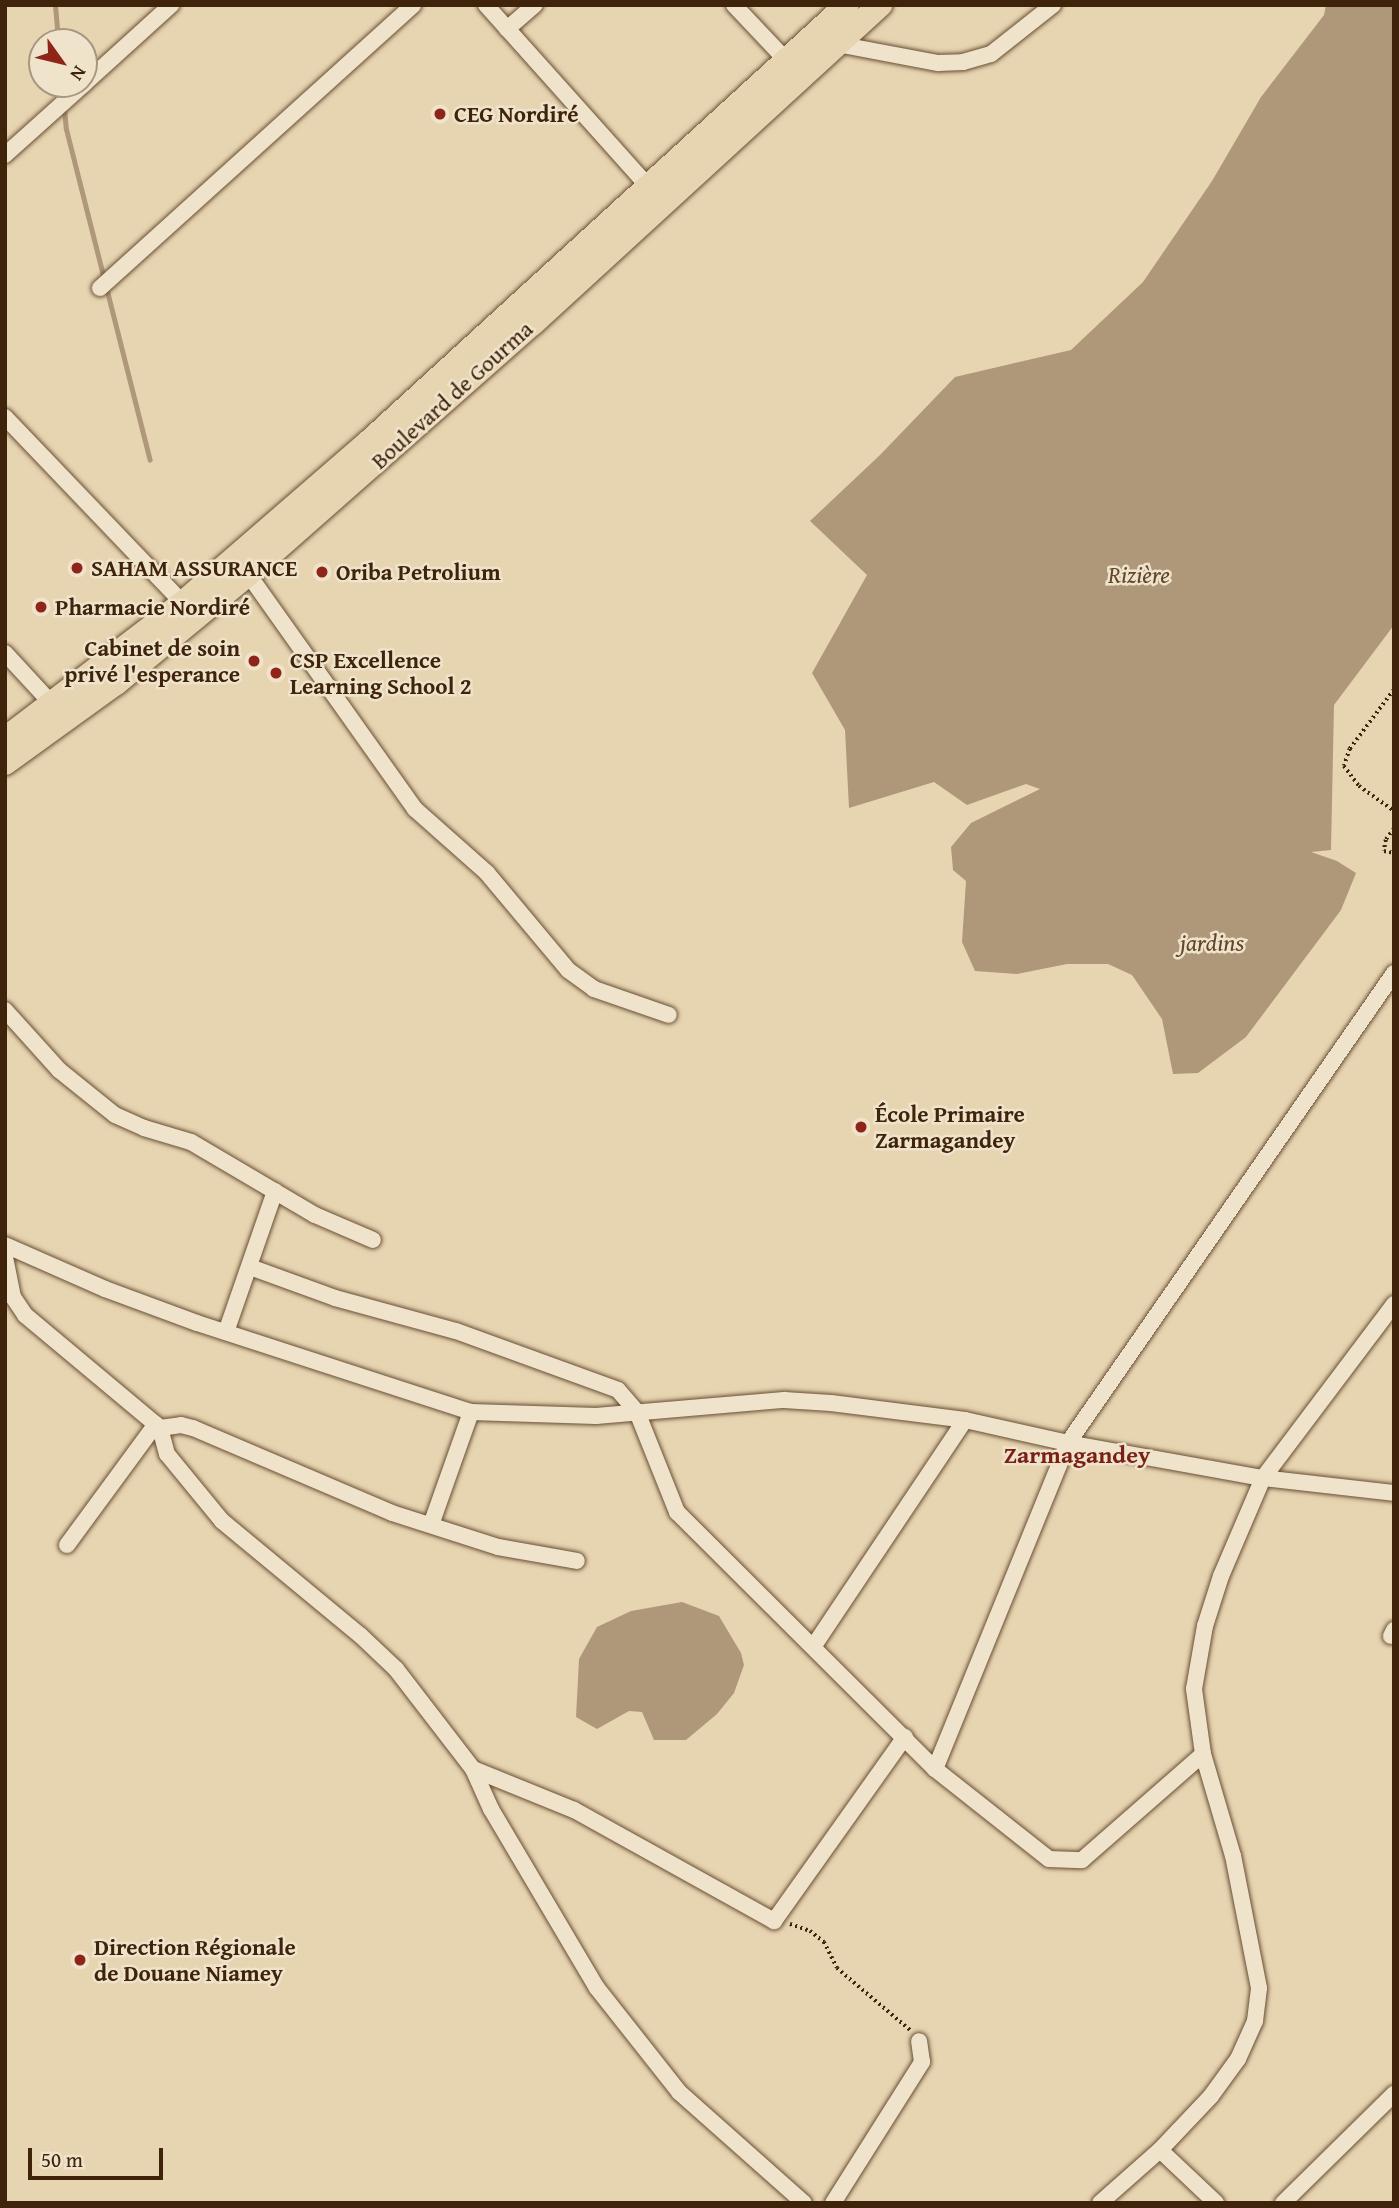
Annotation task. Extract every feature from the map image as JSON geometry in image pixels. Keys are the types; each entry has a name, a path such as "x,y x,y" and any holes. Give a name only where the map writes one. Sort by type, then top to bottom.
{"highway":[{"name":"Boulevard de Gourma","path":"5,764 116,683 248,574 533,323 795,68 847,5"},
{"name":"Boulevard de Gourma","path":"5,739 183,603 370,441 649,187 795,68 837,44 880,5"}],"street":[{"path":"98,71 171,5"},
{"path":"100,288 412,5"},
{"path":"486,5 649,187"},
{"path":"507,29 535,5"},
{"path":"734,5 795,68"},
{"path":"837,44 938,63 963,62 991,54 1053,5"},
{"path":"5,155 68,98"},
{"path":"5,417 183,603"},
{"path":"248,574 415,809 487,873 568,970 594,989 669,1015"},
{"path":"5,653 52,705"},
{"path":"935,1769 1068,1443 1394,973"},
{"path":"5,1010 59,1070 115,1115 144,1128 191,1142 315,1215 373,1240"},
{"path":"226,1332 275,1191"},
{"path":"5,1245 105,1289 226,1332 471,1412 596,1416 784,1400 965,1420 1068,1443 1263,1478 1394,1493"},
{"path":"5,1257 13,1297 25,1315 158,1426 167,1454 222,1521 360,1635 396,1669 473,1769 491,1809 597,1988 679,2092 804,2203"},
{"path":"250,1267 335,1298 456,1331 618,1390 637,1412 677,1512 935,1769 1049,1859 1082,1860 1203,1754"},
{"path":"1100,2203 1160,2150 1211,2096 1238,2059 1255,2021 1259,1988 1233,1856 1203,1754 1194,1689 1205,1626 1221,1576 1263,1478 1394,1304"},
{"path":"430,1525 471,1412"},
{"path":"813,1647 965,1420"},
{"path":"67,1545 158,1426 181,1424 392,1513 498,1547 577,1561"},
{"path":"473,1769 574,1810 774,1921 905,1737"},
{"path":"833,2203 922,2062 919,2041"},
{"path":"1283,2203 1394,2094"},
{"path":"1160,2150 1216,2203"}],"path":[{"path":"1394,690 1350,749 1344,766 1359,786 1394,811"},
{"path":"1394,829 1385,841 1384,851 1394,853"},
{"path":"774,1921 810,1931 824,1942 836,1968 919,2041"}],"water":[{"name":"Rizière","path":"1326,5 1394,5 1394,625 1334,705 1331,850 1311,852 1337,861 1356,873 1341,910 1246,1037 1198,1073 1173,1074 1162,1019 1132,975 1108,964 1067,964 1017,974 975,971 962,942 966,881 953,870 951,847 971,823 1040,789 1026,784 967,805 934,782 849,808 845,730 812,673 867,575 810,521 880,455 955,377 1071,350 1143,282 1212,181 1261,97 1324,15"},
{"path":"682,1602 719,1616 741,1653 744,1665 734,1693 717,1714 686,1740 654,1740 642,1712 629,1711 597,1729 576,1717 579,1659 597,1627 631,1611"}],"waterway":[{"path":"55,5 57,28"},
{"path":"64,108 66,129 150,460"}],"place":[{"name":"CEG Nordiré","path":"440,114"},
{"name":"SAHAM ASSURANCE","path":"77,568"},
{"name":"Oriba Petrolium","path":"322,572"},
{"name":"Pharmacie Nordiré","path":"41,607"},
{"name":"Cabinet de soin privé l'esperance","path":"254,661"},
{"name":"CSP Excellence Learning School 2","path":"276,673"},
{"name":"École Primaire Zarmagandey","path":"861,1127"},
{"name":"Direction Régionale de Douane Niamey","path":"80,1960"}],"district":[{"name":"Zarmagandey","path":"1077,1455"}],"water label":[{"name":"jardins","path":"1212,943"}]}
